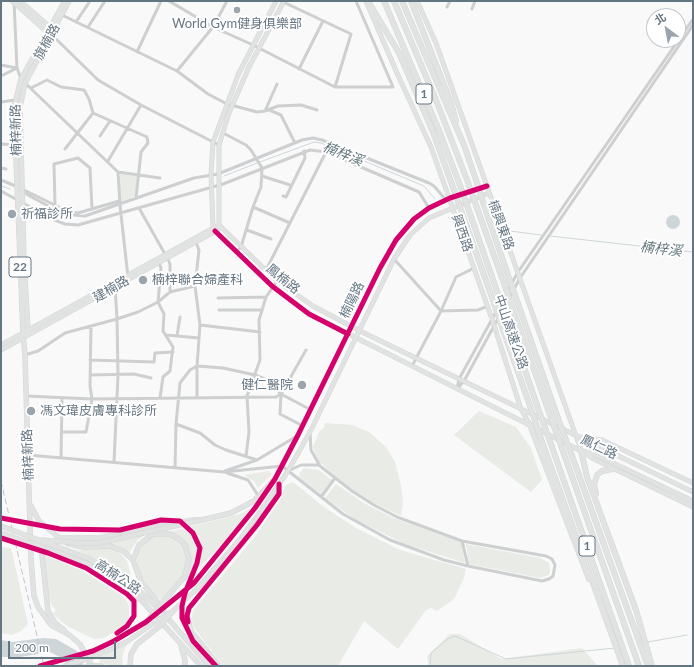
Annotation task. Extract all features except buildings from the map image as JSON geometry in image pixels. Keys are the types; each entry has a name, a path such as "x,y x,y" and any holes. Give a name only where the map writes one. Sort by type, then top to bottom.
{"highway":[{"path":"367,1 399,53 433,132 542,442 623,666"},
{"name":"中山高速公路","path":"384,1 440,133 461,188 629,666"},
{"name":"中山高速公路","path":"394,1 436,100 469,185 639,666"},
{"path":"402,1 464,145"},
{"path":"411,1 450,100 484,205 560,424 652,666"},
{"path":"530,425 579,556 605,618"},
{"path":"581,451 587,477 604,528 636,610 648,666"},
{"path":"604,528 594,485 597,476 602,471 613,469"}],"main road":[{"name":"旗楠路","path":"50,34 51,27 65,1"},
{"name":"旗楠路","path":"23,81 62,15 68,1"},
{"name":"楠梓新路","path":"20,189 16,145 15,100 23,81"},
{"name":"楠梓新路","path":"20,189 20,113 23,81"},
{"name":"22","path":"20,189 20,200"},
{"name":"楠梓新路","path":"20,200 28,330 23,336"},
{"name":"楠梓新路","path":"20,200 23,336 25,355 32,579 36,602 51,625 68,634"},
{"path":"1,526 41,540 79,544 98,543 240,510 259,499 275,479"},
{"path":"219,666 191,631 187,616 189,608 257,525 279,494 280,484"},
{"path":"30,501 33,513 39,521 65,542 80,547 105,545 115,547 123,551 133,560 141,582 156,600 168,619"},
{"path":"92,666 80,644 56,624 49,613 42,565 44,548 60,538 99,538 193,520 202,520"},
{"name":"高楠公路","path":"1,533 88,564 126,588 142,601 201,666"},
{"path":"133,560 139,545 153,534 170,534 179,539 185,545 190,559 185,576 170,596 146,622"},
{"name":"高楠公路","path":"41,540 90,559 133,585 146,595 210,666"},
{"path":"130,666 131,654 138,644 160,626 175,609"},
{"path":"179,643 185,660 185,666"},
{"path":"86,666 103,666"}],"street":[{"path":"14,1 98,80 141,105 219,145"},
{"name":"楠梓新路","path":"14,1 17,68 23,81"},
{"path":"20,1 51,27"},
{"path":"76,22 90,1"},
{"path":"88,28 105,1"},
{"path":"137,52 161,1"},
{"path":"169,1 213,27 253,45 334,87 393,87 356,1"},
{"path":"177,71 213,27 226,1"},
{"path":"214,230 211,174 213,142 227,104 253,45 276,1"},
{"path":"220,226 218,184 219,145 233,105 259,48 283,1 351,34 334,87"},
{"name":"興西路","path":"367,1 397,73 432,147 448,199 453,207 488,306 521,409 530,425"},
{"name":"楠興東路","path":"417,1 436,43 581,451"},
{"path":"447,7 450,1"},
{"path":"472,9 475,1"},
{"path":"62,15 177,71 208,94 227,104 257,112 265,112 278,106 301,105 317,110"},
{"path":"462,380 492,319 518,272 693,19"},
{"path":"299,70 323,21"},
{"path":"457,389 520,278 693,25"},
{"path":"1,65 17,68"},
{"path":"1,76 17,68"},
{"path":"31,88 47,80 61,87 84,90 89,99 93,113 147,137 148,143 141,152 136,198"},
{"path":"23,81 118,172 160,178"},
{"path":"265,112 277,84"},
{"path":"1,102 15,100"},
{"path":"108,161 141,105"},
{"path":"269,110 281,115 295,143"},
{"path":"65,149 93,113"},
{"path":"100,136 110,121"},
{"path":"223,133 246,145 261,167 262,176 261,187 253,207 247,230 241,247 236,252"},
{"path":"20,189 53,209 74,216 85,216 194,178 218,174 295,143 313,138 322,140 429,183 448,199"},
{"path":"1,144 16,145"},
{"path":"1,191 20,200 36,212 65,224 87,223 212,186 310,150 326,152 419,192 429,208"},
{"path":"283,196 286,197 290,185 305,158 304,151"},
{"path":"266,270 326,152"},
{"path":"55,205 54,164 78,158 90,168 92,209"},
{"path":"1,168 6,169"},
{"path":"118,172 128,277"},
{"path":"262,176 290,185"},
{"path":"1,180 67,211 78,212 120,203"},
{"name":"楠陽路","path":"275,479 396,240 414,219 429,208 448,199 487,186"},
{"name":"楠陽路","path":"64,666 91,658 128,641 175,609 213,571 261,511 288,471 310,432 402,245 416,229 429,218 489,193"},
{"path":"253,207 290,223"},
{"path":"139,208 170,264 170,292"},
{"name":"建楠路","path":"1,350 23,336 220,226"},
{"name":"鳳楠路","path":"220,226 277,281 313,306 360,331 576,436"},
{"name":"鳳楠路","path":"214,230 272,286 309,314 581,451"},
{"path":"247,230 271,239"},
{"path":"195,240 199,250 195,286 200,325 197,366 197,398"},
{"path":"394,259 441,311 478,310 488,306"},
{"path":"158,260 161,268 158,302 164,314 163,331 173,347 170,371 163,377 160,398"},
{"path":"412,366 441,311 456,277 474,268"},
{"path":"246,456 249,432 247,396 256,375 260,360 259,320 266,297 272,286 277,281"},
{"path":"114,285 117,320 116,360 118,375 114,462"},
{"name":"建楠路","path":"28,330 114,285"},
{"path":"25,355 38,351 65,333 117,320 158,302 170,292 195,286"},
{"path":"218,298 266,297"},
{"path":"219,310 261,310"},
{"path":"177,336 180,317"},
{"path":"200,325 260,332"},
{"path":"62,432 86,432 92,399 90,375 91,326"},
{"path":"166,335 199,338"},
{"name":"建楠路","path":"1,345 23,336"},
{"path":"26,396 92,399 247,396 276,397 280,394 306,350"},
{"path":"90,360 154,362 155,353 173,352"},
{"path":"175,468 178,398 183,378 190,370 197,366 223,368 256,375 271,383 280,394 311,410"},
{"path":"90,375 134,374 151,378"},
{"path":"280,394 281,415 303,426"},
{"path":"61,458 62,398"},
{"path":"176,424 198,431 215,445 257,460"},
{"path":"28,455 224,472 282,466 342,514 390,540 444,560 542,581 549,580 555,570 552,559 546,556 462,541 397,517 352,491 320,466 311,450 310,432"},
{"path":"224,472 257,460 298,435"},
{"name":"鳳仁路","path":"576,436 602,440 693,484"},
{"name":"鳳仁路","path":"576,436 693,492"},
{"name":"鳳仁路","path":"581,451 613,469 693,507"},
{"name":"鳳仁路","path":"581,451 594,454 693,501"},
{"path":"288,471 301,465 320,466"},
{"path":"40,666 93,651 114,641 146,622 194,583 255,508 259,499 248,480 224,472"},
{"path":"321,497 336,478"},
{"path":"462,541 468,566"}],"shaded area":[{"path":"120,173 137,176 135,196 120,202"},
{"path":"670,215 676,215 680,219 680,225 676,229 670,229 666,225 666,219"},
{"path":"479,411 516,427 531,448 542,480 531,492 454,435"},
{"path":"325,423 352,425 369,432 386,447 395,462 401,486 403,502 401,516 376,504 353,490 318,460 313,447 319,432 324,428"},
{"path":"304,468 319,470 332,480 321,494 300,478 299,474"},
{"path":"269,471 272,474 258,488 254,481 244,475"},
{"path":"293,482 324,507 356,528 400,550 466,569 464,578 454,599 437,611 431,608 426,610 398,649 364,621 338,666 223,666 194,628 191,618 194,609 254,538 282,497 285,485"},
{"path":"336,484 364,503 393,518 461,542 465,563 405,544 356,520 325,498"},
{"path":"251,508 230,536 182,584 162,600 155,596 139,574 136,557 145,541 157,535 240,514"},
{"path":"147,533 137,541 129,553 116,545 105,544"},
{"path":"466,544 540,558 549,563 549,575 540,578 469,564"},
{"path":"1,547 11,548 28,624 21,631 12,635 1,633"},
{"path":"105,547 115,549 127,561 132,579 128,579 97,560 72,548 79,550"},
{"path":"44,555 81,570 121,595 127,601 129,607 129,618 125,625 104,638 94,639 67,626 53,614 56,610 51,604 49,597"},
{"path":"450,634 460,634 501,659 582,648 598,666 429,666 427,656"},
{"path":"43,638 56,639 77,651 84,666 67,666 60,657 50,652 20,657 1,657 1,640 12,642"},
{"path":"129,642 124,650 122,659 123,666 112,666 99,662 100,657"}],"waterway":[{"name":"楠梓溪","path":"260,162 314,142 321,143 424,186 435,199"},
{"name":"楠梓溪","path":"224,176 257,163"},
{"name":"楠梓溪","path":"1,186 10,189"},
{"name":"楠梓溪","path":"448,217 455,224"},
{"name":"楠梓溪","path":"510,231 541,235"},
{"name":"楠梓溪","path":"550,236 693,252"},
{"path":"648,642 687,635"},
{"path":"430,666 431,653 449,638 455,636 506,659 615,648"}],"railway":[{"path":"1,481 44,666"}],"cycle path":[{"path":"40,666 93,651 114,641 146,622 194,583 255,508 275,479 380,268 396,240 414,219 429,208 450,198 487,186"},
{"path":"215,231 272,286 309,314 348,334"},
{"path":"188,622 187,616 189,608 257,525 279,494 279,484"},
{"path":"1,518 60,529 120,530 161,520 180,521 193,533 200,548 197,563 185,593 182,606 182,618 193,641 216,666"},
{"path":"1,538 48,553 86,568 127,594 134,601 134,616 127,626 117,633"}],"place":[{"name":"World Gym健身俱樂部","path":"237,10"},
{"name":"祈福診所","path":"12,214"},
{"name":"楠梓聯合婦產科","path":"143,280"},
{"name":"健仁醫院","path":"302,385"},
{"name":"馮文瑋皮膚專科診所","path":"31,411"}]}
